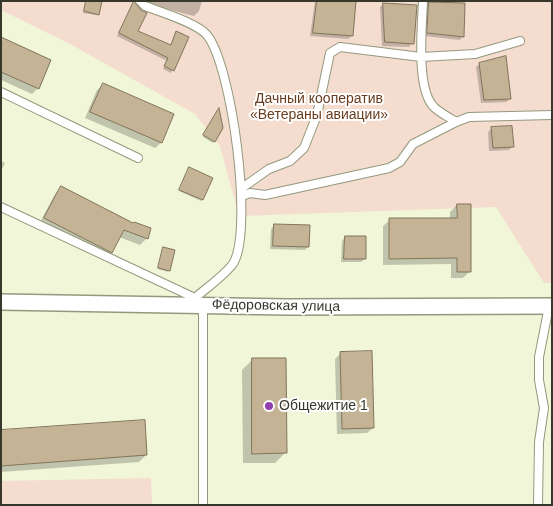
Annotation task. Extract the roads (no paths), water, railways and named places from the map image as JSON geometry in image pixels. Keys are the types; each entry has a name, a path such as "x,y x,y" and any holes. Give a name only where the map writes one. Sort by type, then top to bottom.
{"street":[{"name":"Фёдоровская улица","path":"1,302 199,301 550,306"}],"lane":[{"path":"140,1 145,6 198,28 207,35 230,99 236,129 237,165 242,192 240,239 234,262 199,301 203,505"},
{"path":"423,1 421,57 423,74 433,106 456,122"},
{"path":"242,192 269,169 290,161 304,148 318,115 330,53 333,49 340,47 421,57 475,54 520,41"},
{"path":"1,92 138,158"},
{"path":"242,192 265,196 389,168 400,162 413,144 456,122 469,118 552,115"},
{"path":"1,207 199,301"},
{"path":"538,505 539,442 548,408 539,380 539,357 550,306"}],"place":[{"name":"Общежитие 1","path":"269,406"}],"park label":[{"name":"Дачный кооператив «Ветераны авиации»","path":"319,108"}]}
